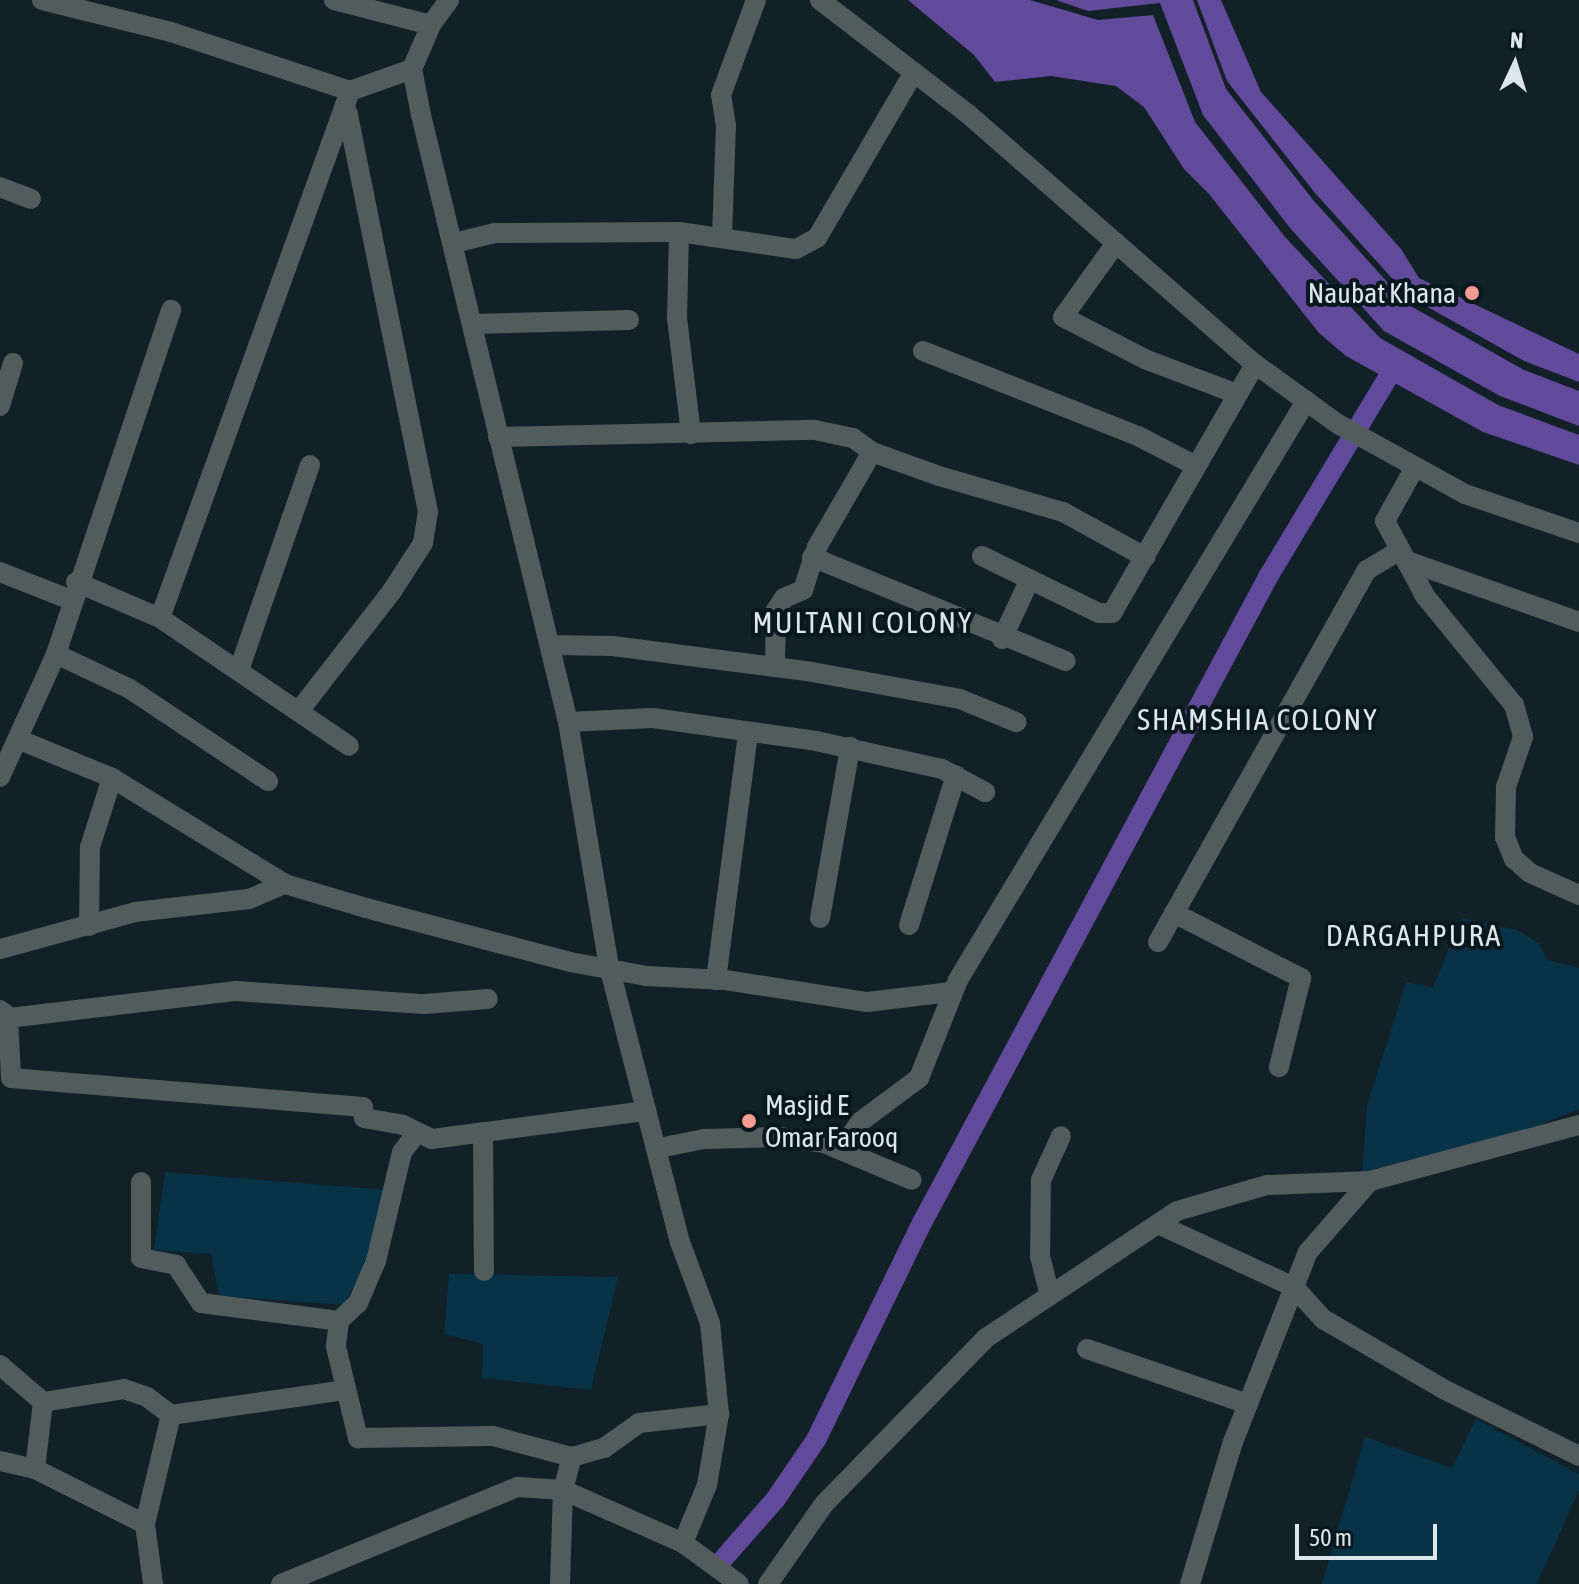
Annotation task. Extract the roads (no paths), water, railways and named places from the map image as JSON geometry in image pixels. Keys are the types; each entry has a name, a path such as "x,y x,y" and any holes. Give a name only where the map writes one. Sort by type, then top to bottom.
{"street":[{"path":"42,0 184,36 348,102"},
{"path":"334,0 431,25"},
{"path":"449,0 431,25 412,69 568,722 609,966 646,1111 659,1148 680,1242 710,1323 719,1414 707,1485 683,1543"},
{"path":"722,238 726,126 721,95 756,0"},
{"path":"820,0 914,72 1255,364 1338,424 1465,494 1579,533"},
{"path":"160,618 327,148 348,102 412,69"},
{"path":"454,243 495,233 679,232 796,249 817,238 914,72"},
{"path":"299,711 392,591 423,543 428,512 348,102"},
{"path":"0,187 31,199"},
{"path":"679,232 677,318 691,434"},
{"path":"1116,243 1063,317 1147,360 1237,394"},
{"path":"0,777 20,740 56,654 74,591 171,310"},
{"path":"472,324 629,320"},
{"path":"923,351 1138,436 1196,466"},
{"path":"0,406 13,363"},
{"path":"982,556 1106,614 1112,613 1255,364"},
{"path":"841,1150 860,1122 919,1078 951,992 1306,401"},
{"path":"498,437 815,430 853,438 872,452 1063,512 1145,557"},
{"path":"775,666 776,610 784,598 803,590 812,557 872,452"},
{"path":"1409,462 1385,521 1425,596 1514,705 1523,737 1506,787 1505,837 1514,859 1530,873 1579,895"},
{"path":"239,670 310,465"},
{"path":"1158,942 1367,570 1404,556 1579,622"},
{"path":"812,557 1002,639 1065,661"},
{"path":"0,572 160,618 349,746"},
{"path":"1002,639 1030,579"},
{"path":"550,645 613,646 775,666 960,699 1016,722"},
{"path":"56,654 130,689 268,781"},
{"path":"568,722 620,716 850,747 956,775 985,792"},
{"path":"716,980 748,733"},
{"path":"20,740 112,778 285,884 570,962 609,966 646,976 716,980 867,1002 951,992"},
{"path":"820,918 850,747"},
{"path":"909,925 956,775"},
{"path":"89,926 90,847 112,778"},
{"path":"0,949 135,912 249,899 285,884"},
{"path":"1174,913 1301,978 1279,1067"},
{"path":"488,999 424,1004 236,991 3,1015 11,1078 363,1107 364,1118 403,1125 415,1135 432,1139 646,1111"},
{"path":"768,1584 824,1504 986,1338 1049,1292 1177,1211 1267,1185 1370,1181 1579,1125"},
{"path":"483,1132 484,1271"},
{"path":"415,1135 402,1152 376,1261 358,1303 339,1321 336,1347 358,1438 493,1436 572,1457 604,1448 639,1423 719,1414"},
{"path":"1049,1292 1040,1257 1041,1180 1061,1136"},
{"path":"659,1148 704,1139 779,1137 841,1150 912,1180"},
{"path":"1190,1584 1248,1404 1308,1252 1370,1181"},
{"path":"141,1182 141,1258 176,1265 201,1303 339,1321"},
{"path":"1158,1224 1294,1287 1323,1319 1445,1390 1579,1456"},
{"path":"1087,1349 1248,1404"},
{"path":"0,1365 43,1402 124,1389 147,1397 171,1415 344,1390"},
{"path":"35,1469 43,1402"},
{"path":"153,1584 145,1524 171,1415"},
{"path":"560,1584 563,1490 572,1457"},
{"path":"0,1461 35,1469 145,1524"},
{"path":"281,1584 518,1487 563,1490 683,1543 739,1584"}],"waterway":[{"path":"724,1558 775,1500 816,1440 923,1221 1268,577 1392,371"}],"place":[{"name":"Naubat Khana","path":"1472,293"},
{"name":"Masjid E Omar Farooq","path":"749,1121"}],"district":[{"name":"MULTANI COLONY","path":"863,622"},
{"name":"SHAMSHIA COLONY","path":"1258,719"},
{"name":"DARGAHPURA","path":"1414,935"}]}
